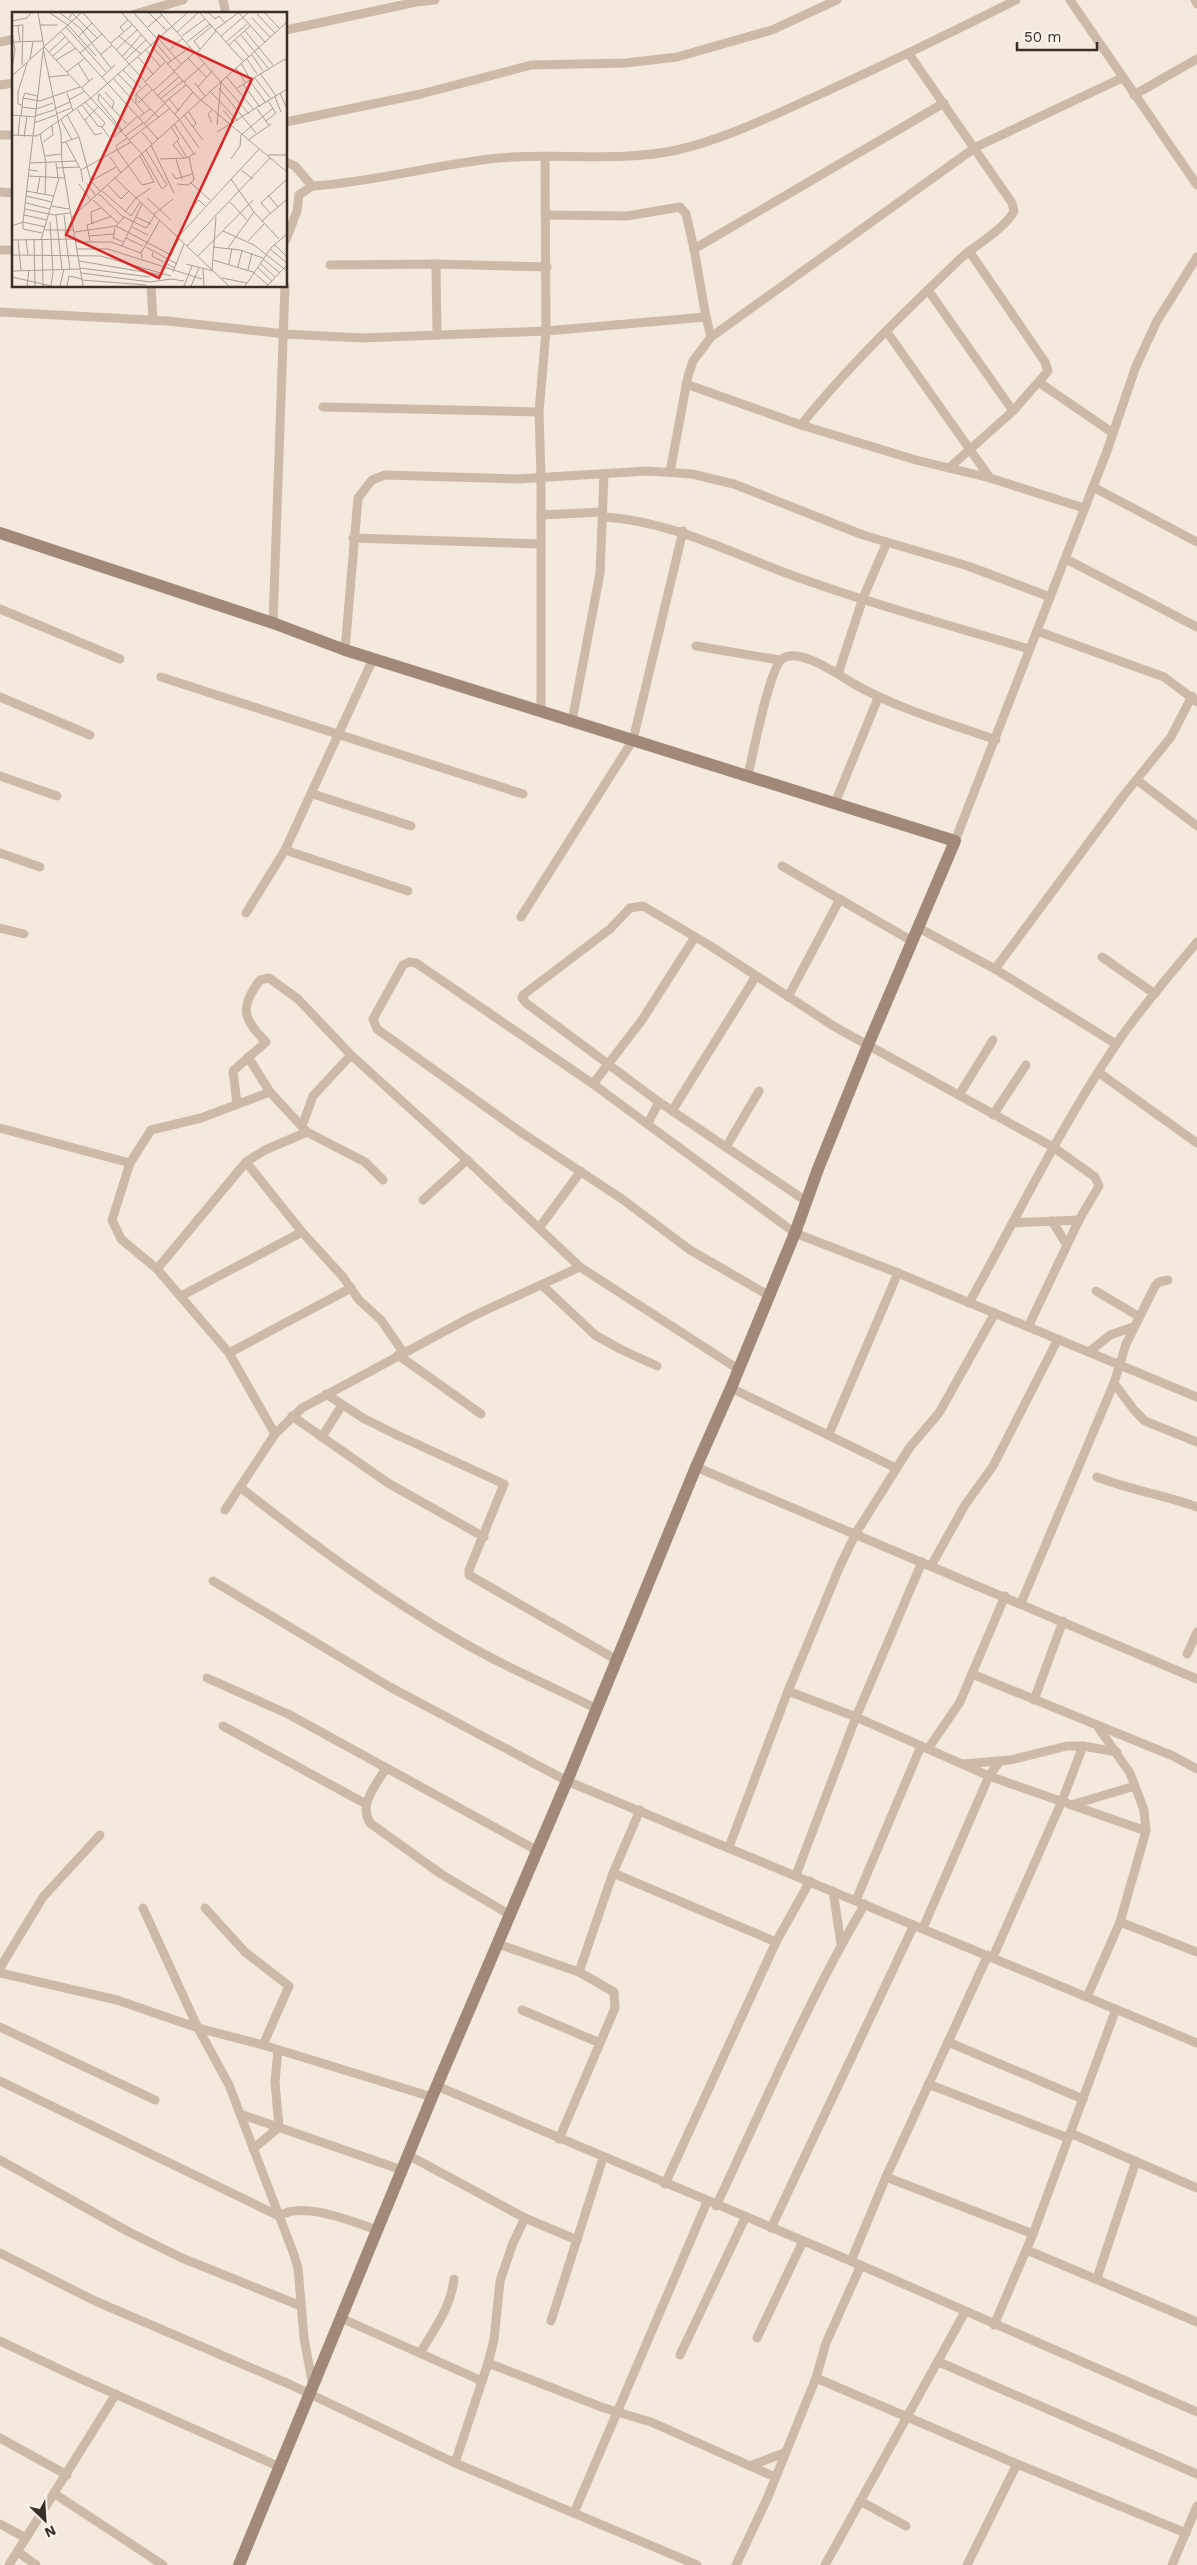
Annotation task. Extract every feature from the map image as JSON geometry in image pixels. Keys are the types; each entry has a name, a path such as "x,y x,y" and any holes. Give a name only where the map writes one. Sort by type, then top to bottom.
{"street":[{"path":"142,12 183,0"},
{"path":"288,30 416,2 436,0"},
{"path":"288,122 421,94 531,65 636,62 677,57 772,30 838,0"},
{"path":"288,235 297,211 300,195 312,186 404,175 498,158 619,158 663,152 702,143 757,122 908,54 1016,0"},
{"path":"1195,0 1197,4"},
{"path":"1072,1 1122,78 1197,184"},
{"path":"801,425 838,381 928,290 969,251 1008,220 1014,211 1012,203 976,147 908,54"},
{"path":"1134,95 1197,59"},
{"path":"670,472 686,384 693,361 710,337 976,147 1122,78"},
{"path":"694,249 944,103"},
{"path":"541,711 541,477 539,412 546,331 545,157"},
{"path":"288,163 295,166 312,186"},
{"path":"546,215 627,216 680,208 686,214 710,337"},
{"path":"949,468 1013,411 1040,383 1048,371 1047,365 969,251"},
{"path":"239,2565 312,2392 434,2092 538,1851 696,1467 795,1234 806,1201 868,1045 996,740 1029,649 1066,559 1146,343 1197,257"},
{"path":"330,265 436,264 547,267"},
{"path":"436,264 437,335"},
{"path":"151,288 153,320"},
{"path":"272,623 286,288"},
{"path":"928,290 1013,411"},
{"path":"0,312 153,320 285,334 362,338 546,331 706,317"},
{"path":"887,332 971,448 990,478"},
{"path":"1040,383 1113,433"},
{"path":"686,384 801,425 916,460 990,478 1084,508"},
{"path":"323,407 539,412"},
{"path":"344,650 356,507 361,492 372,480 385,474 483,478 604,475 647,471 670,472 734,484 887,542 968,566 1050,597"},
{"path":"572,721 600,573 604,475"},
{"path":"1093,487 1197,542"},
{"path":"541,515 602,514 682,531 806,581 1029,649"},
{"path":"522,917 633,740 682,531"},
{"path":"1,537 272,623 344,650 955,841"},
{"path":"354,538 541,544"},
{"path":"838,674 864,598 887,542"},
{"path":"1066,559 1197,627"},
{"path":"0,609 120,659"},
{"path":"995,969 1171,737 1195,699 1164,677 1038,631"},
{"path":"696,646 780,660 788,656 798,656 838,674 878,698 996,740"},
{"path":"246,913 285,850 313,794 374,659"},
{"path":"748,775 771,678 780,660"},
{"path":"161,677 523,794"},
{"path":"0,697 90,734"},
{"path":"835,802 878,698"},
{"path":"0,776 57,796"},
{"path":"1137,780 1197,826"},
{"path":"313,794 412,826"},
{"path":"285,850 408,891"},
{"path":"0,853 40,866"},
{"path":"782,866 912,941"},
{"path":"788,997 840,899"},
{"path":"806,1201 672,1111 608,1065 526,1003 522,998 523,994 610,929 634,907 646,907 868,1045 914,1068 993,1116 1053,1147 1098,1182 1099,1186 1079,1220 1028,1327"},
{"path":"917,927 995,969 1116,1044"},
{"path":"0,928 24,934"},
{"path":"593,1084 647,1012 695,937"},
{"path":"969,1303 1053,1147 1098,1072 1116,1044 1197,942"},
{"path":"1102,958 1155,994"},
{"path":"768,1295 690,1250 581,1170 522,1133 377,1029 373,1019 403,965 413,962 593,1084 795,1234 898,1273 1197,1397"},
{"path":"672,1111 756,976"},
{"path":"237,1104 232,1074 266,1042 248,1023 245,1009 257,984 262,979 267,978 281,984 298,998 351,1055 467,1160 580,1268 738,1369"},
{"path":"959,1095 993,1040"},
{"path":"157,1269 246,1162 305,1129 313,1096 351,1055"},
{"path":"248,1057 270,1092 305,1129 365,1162 383,1180"},
{"path":"993,1116 1026,1065"},
{"path":"1098,1072 1197,1143"},
{"path":"726,1147 759,1091"},
{"path":"270,1092 177,1125 151,1130 130,1163 113,1214 114,1227 121,1239 157,1269 229,1353 275,1434"},
{"path":"648,1123 659,1102"},
{"path":"0,1128 130,1163"},
{"path":"423,1200 467,1160"},
{"path":"246,1162 359,1300 381,1320 401,1353 481,1414"},
{"path":"539,1228 581,1170"},
{"path":"1013,1223 1079,1220"},
{"path":"1052,1221 1067,1246"},
{"path":"181,1296 302,1232"},
{"path":"224,1510 275,1434 292,1416 326,1394 472,1316 580,1268"},
{"path":"829,1434 898,1273"},
{"path":"1021,1602 1114,1383 1138,1316 1155,1286 1159,1282 1168,1280"},
{"path":"542,1285 595,1335 657,1366"},
{"path":"229,1353 350,1288"},
{"path":"1096,1291 1138,1316"},
{"path":"729,1847 788,1691 840,1566 856,1533 910,1447 939,1413 995,1313"},
{"path":"1089,1352 1110,1336 1133,1327"},
{"path":"931,1566 965,1505 993,1466 1058,1340"},
{"path":"1114,1383 1134,1410 1145,1421 1197,1442"},
{"path":"731,1388 896,1468"},
{"path":"326,1394 342,1405 397,1435 504,1484 469,1570 470,1576 617,1660"},
{"path":"322,1438 342,1405"},
{"path":"292,1416 388,1483 484,1537"},
{"path":"696,1467 1021,1602 1197,1679"},
{"path":"1097,1477 1142,1493 1168,1497 1197,1508"},
{"path":"240,1487 303,1536 414,1613 465,1644 597,1709"},
{"path":"796,1876 856,1717 922,1562"},
{"path":"213,1581 350,1661 390,1687 567,1781 1197,2043"},
{"path":"856,1900 925,1748 948,1724 972,1674 1005,1596"},
{"path":"1034,1700 1063,1621"},
{"path":"1188,1654 1197,1632"},
{"path":"972,1674 1173,1756 1197,1768"},
{"path":"206,1678 288,1714 538,1851"},
{"path":"788,1691 856,1717 989,1776 1146,1831"},
{"path":"223,1726 366,1804"},
{"path":"1087,1997 1120,1922 1146,1831 1144,1810 1126,1764 1098,1727"},
{"path":"960,1764 1000,1761 1067,1746 1083,1746 1117,1752"},
{"path":"851,2261 928,2084 1062,1801 1083,1746"},
{"path":"771,2228 919,1926 989,1776 1000,1761"},
{"path":"386,1768 366,1804 368,1819 373,1826 414,1852 441,1874 510,1915"},
{"path":"1071,1804 1135,1786"},
{"path":"579,1972 613,1873 640,1810"},
{"path":"0,1968 43,1896 100,1835"},
{"path":"613,1873 776,1942"},
{"path":"665,2184 776,1942 810,1881"},
{"path":"834,1891 841,1944"},
{"path":"716,2206 841,1944 865,1904"},
{"path":"143,1908 198,2028 230,2086 280,2216 298,2268 312,2392"},
{"path":"204,1908 245,1952 289,1986 263,2044"},
{"path":"1120,1922 1197,1952"},
{"path":"498,1944 579,1972 609,1988 615,1998 615,2008 559,2140"},
{"path":"0,1974 117,2000 198,2028 263,2044 278,2050 434,2092 559,2140 861,2265 994,2325 1197,2412"},
{"path":"994,2325 1027,2250 1116,2009"},
{"path":"522,2010 600,2044"},
{"path":"0,2027 155,2100"},
{"path":"948,2042 1083,2099"},
{"path":"278,2050 275,2082 279,2127"},
{"path":"0,2080 280,2216"},
{"path":"928,2084 1136,2161 1197,2188"},
{"path":"240,2114 402,2170"},
{"path":"253,2149 279,2127"},
{"path":"408,2155 525,2218 577,2240"},
{"path":"551,2321 603,2158"},
{"path":"0,2160 129,2232 173,2254 301,2306"},
{"path":"1097,2278 1136,2161"},
{"path":"886,2177 1033,2234"},
{"path":"574,2513 707,2202"},
{"path":"280,2216 290,2211 301,2210 349,2220 377,2230"},
{"path":"455,2462 494,2340 500,2281 513,2243 525,2218"},
{"path":"680,2355 746,2218"},
{"path":"757,2338 803,2241"},
{"path":"1027,2250 1196,2319"},
{"path":"0,2253 95,2301 312,2392 455,2462 697,2565"},
{"path":"736,2565 816,2378 826,2343 861,2265"},
{"path":"420,2353 447,2308 454,2279"},
{"path":"825,2565 906,2417 940,2362 965,2312"},
{"path":"341,2318 482,2381"},
{"path":"0,2341 280,2468"},
{"path":"940,2362 1197,2474"},
{"path":"488,2363 651,2422 775,2476"},
{"path":"816,2378 1017,2464 1186,2533"},
{"path":"9,2565 116,2394"},
{"path":"0,2438 67,2475"},
{"path":"750,2466 784,2453"},
{"path":"966,2565 1017,2464"},
{"path":"55,2494 163,2565"},
{"path":"860,2501 906,2526"},
{"path":"1172,2565 1186,2533 1194,2524 1197,2506"},
{"path":"0,2524 26,2538"},
{"path":"18,2552 36,2565"}]}
